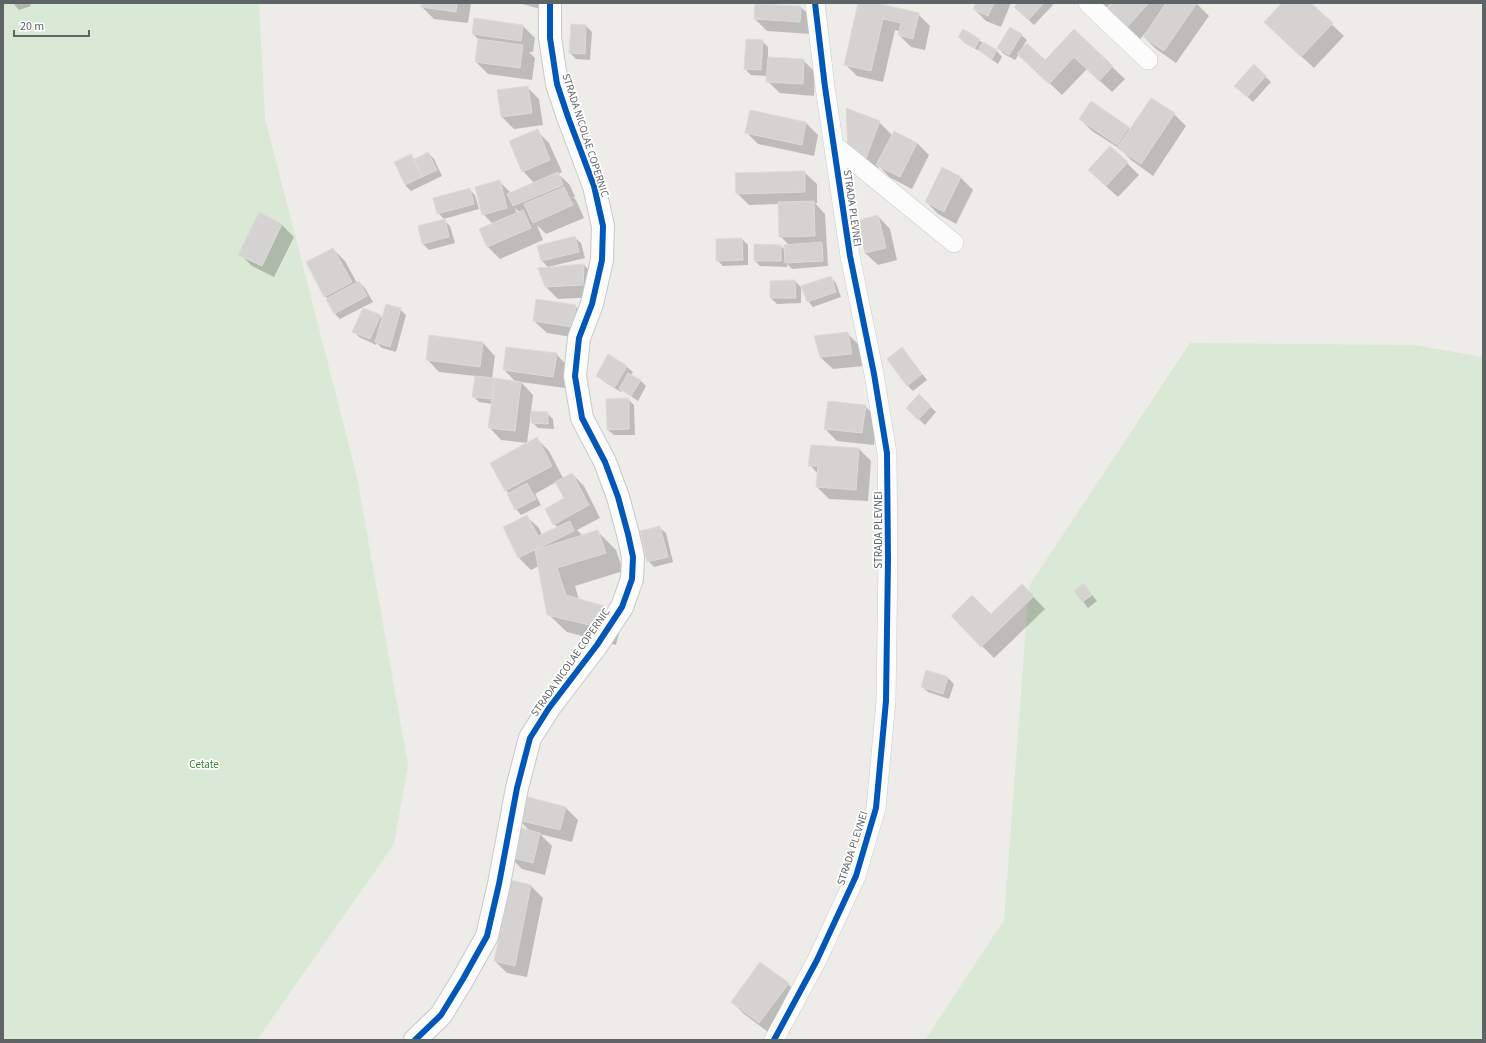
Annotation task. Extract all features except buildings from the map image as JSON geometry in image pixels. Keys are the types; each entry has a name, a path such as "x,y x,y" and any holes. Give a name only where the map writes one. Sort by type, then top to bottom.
{"street":[{"name":"STRADA NICOLAE COPERNIC","path":"415,1040 441,1015 487,936 499,884 517,788 530,738 549,708 597,646 622,607 632,579 633,557 618,497 606,462 582,418 575,376 579,338 592,304 602,260 603,226 594,186 557,84 550,38 550,3"},
{"name":"STRADA PLEVNEI","path":"774,1040 817,960 856,876 876,808 886,701 888,559 887,453 874,374 850,256 825,87 815,3"},
{"path":"1088,3 1148,60"},
{"path":"834,145 954,243"}],"green space":[{"name":"Cetate","path":"3,3 259,3 265,118 357,477 408,765 394,844 257,1040 3,1040"},
{"path":"1190,343 1414,345 1483,357 1483,1040 925,1040 1004,920 1029,586"}],"cycle path":[{"path":"415,1040 441,1015 487,936 499,884 517,788 530,738 549,708 597,645 622,607 632,579 633,557 618,497 605,462 582,418 575,376 579,338 592,304 602,260 603,226 594,186 557,84 550,38 550,3"},
{"path":"774,1040 817,960 856,876 876,808 886,701 888,559 887,453 874,374 850,256 825,87 815,3"}]}
